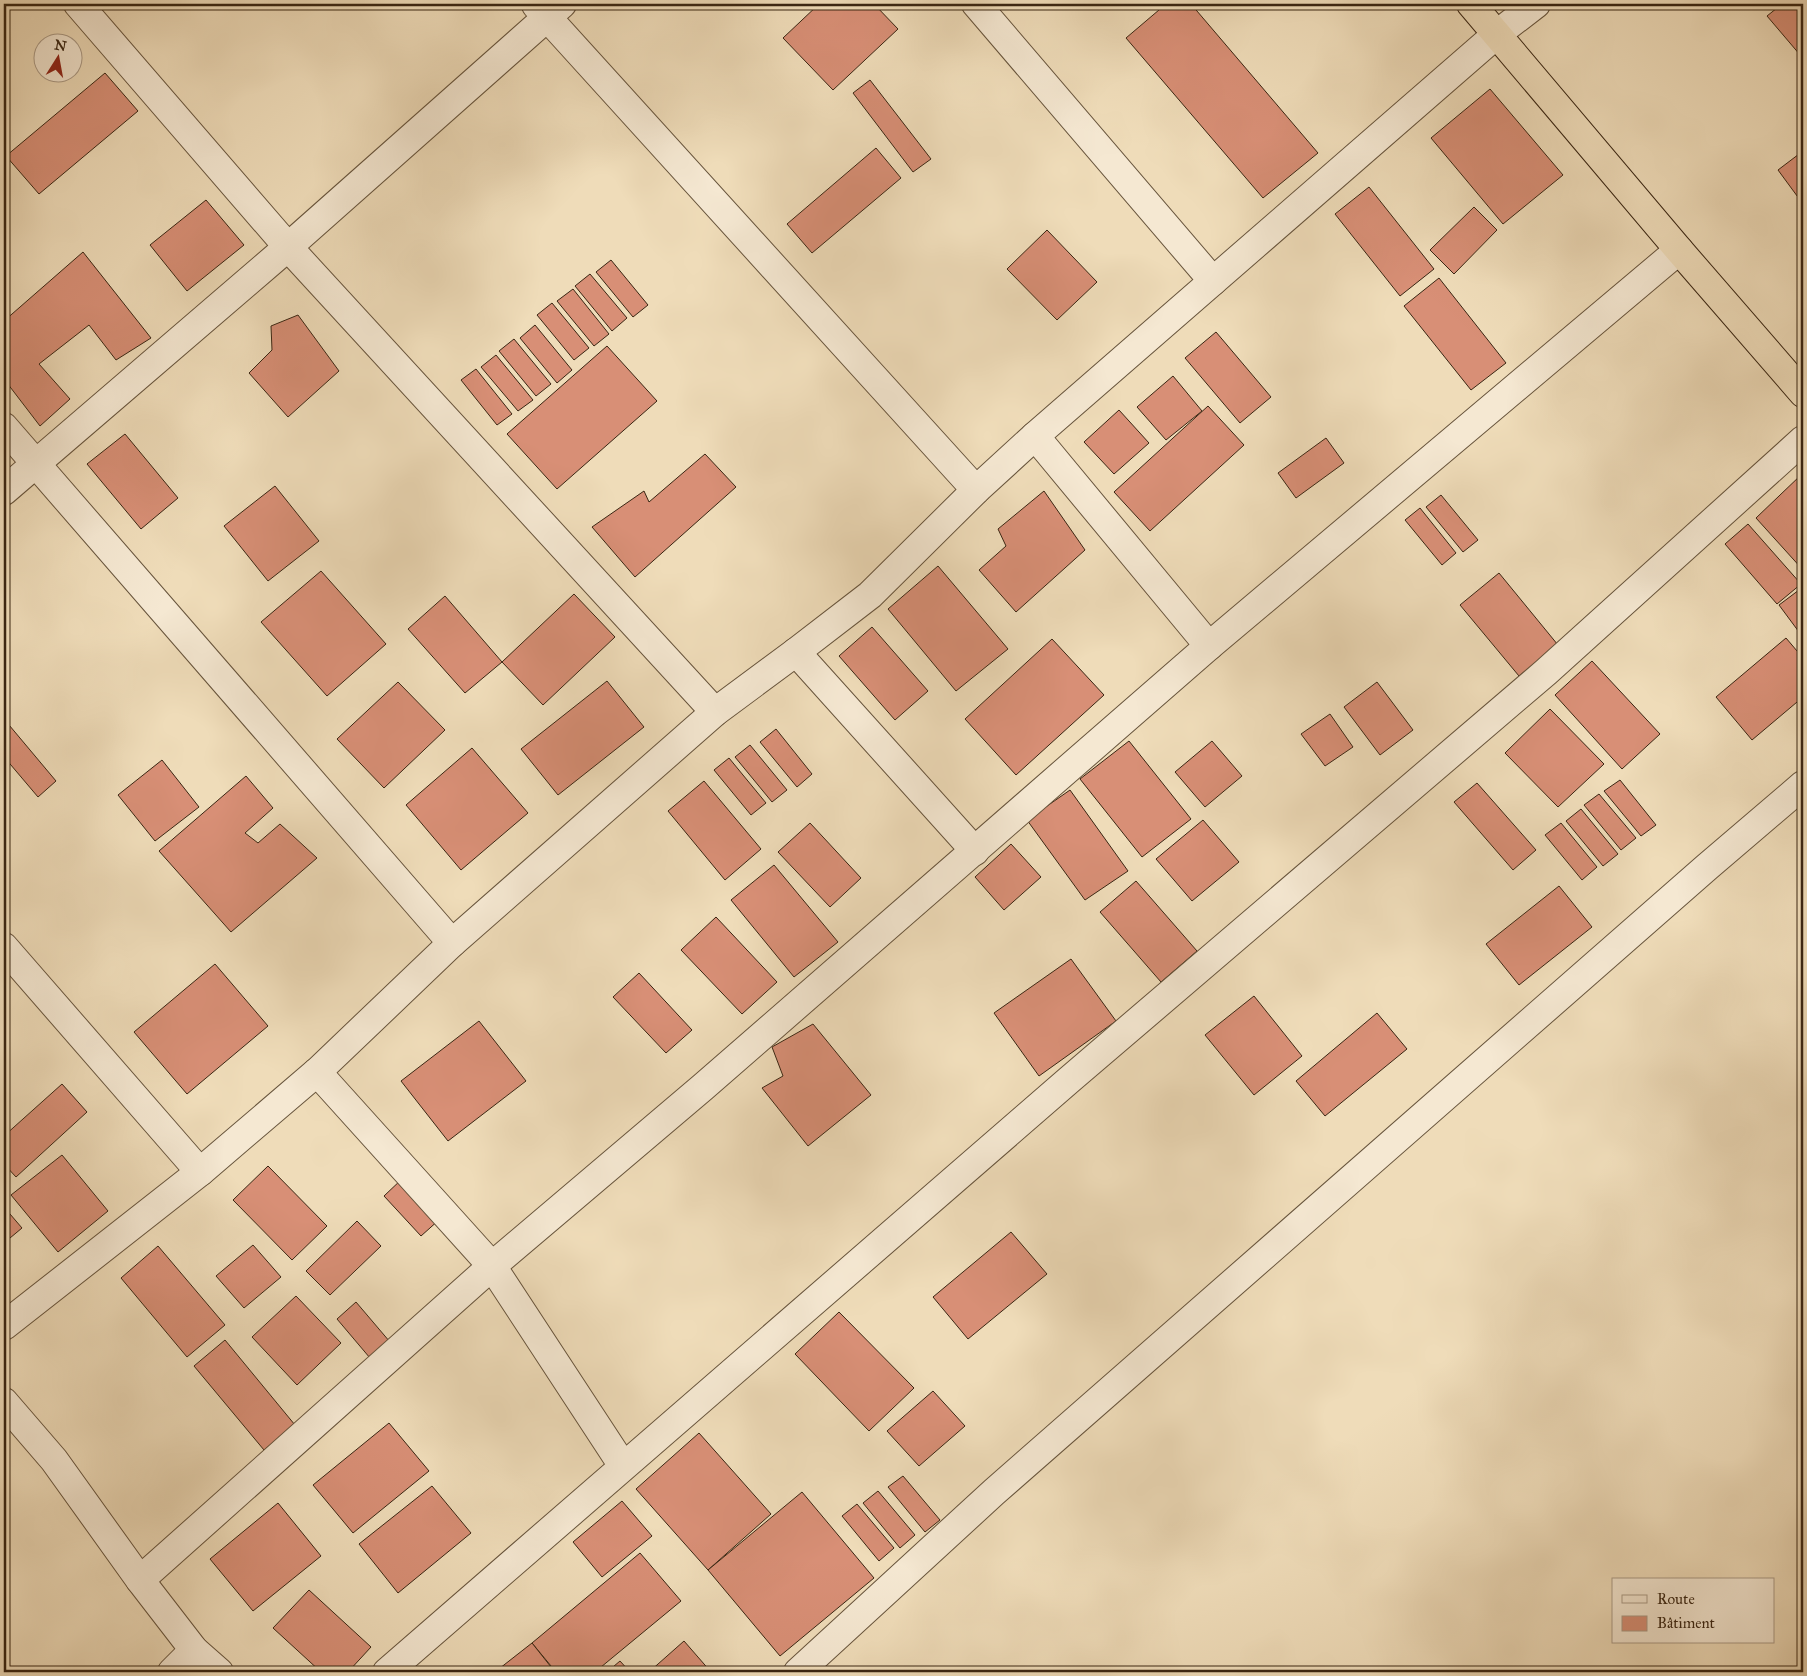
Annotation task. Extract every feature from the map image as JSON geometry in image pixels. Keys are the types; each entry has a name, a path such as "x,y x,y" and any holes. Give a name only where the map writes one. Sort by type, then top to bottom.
{"highway":[{"path":"1471,4 1803,393"}],"street":[{"path":"78,4 288,247 715,712"},
{"path":"976,4 1213,281"},
{"path":"4,1326 200,1172 316,1072 452,943 715,712 870,595 976,490 1035,436 1497,34 1536,4"},
{"path":"4,491 288,247 549,8 976,490"},
{"path":"140,1580 492,1266 703,1087 1209,646 1679,250"},
{"path":"4,427 452,943"},
{"path":"1035,436 1209,646"},
{"path":"387,1672 1069,1080 1546,672 1803,440"},
{"path":"796,652 975,851"},
{"path":"798,1672 1001,1485 1803,785"},
{"path":"4,948 200,1172"},
{"path":"316,1072 492,1266 623,1466"},
{"path":"4,1402 54,1460 140,1580 194,1650 219,1672"},
{"path":"172,1672 194,1650"}],"building":[{"path":"819,4 874,4 898,29 833,90 783,38"},
{"path":"1166,4 1191,4 1318,153 1263,198 1126,38"},
{"path":"1782,4 1803,4 1803,54 1801,56 1767,16"},
{"path":"105,73 138,111 39,194 6,156"},
{"path":"870,80 931,159 913,172 853,93"},
{"path":"1490,89 1563,175 1503,224 1431,138"},
{"path":"876,148 901,178 812,253 787,224"},
{"path":"1803,151 1803,204 1778,170"},
{"path":"1369,187 1434,269 1400,296 1335,214"},
{"path":"206,200 244,245 187,291 150,245"},
{"path":"1474,207 1497,230 1454,274 1430,250"},
{"path":"1047,230 1097,282 1057,320 1007,269"},
{"path":"83,252 151,338 116,360 89,325 39,364 70,399 40,426 4,379 4,321"},
{"path":"611,260 648,305 633,317 596,272"},
{"path":"590,274 627,318 612,331 575,286"},
{"path":"1439,278 1506,363 1471,390 1404,306"},
{"path":"573,289 609,334 594,346 557,301"},
{"path":"552,303 589,348 574,360 537,315"},
{"path":"298,315 339,371 288,417 249,373 272,350 271,326"},
{"path":"535,325 572,370 557,383 520,338"},
{"path":"1216,332 1271,397 1240,423 1185,358"},
{"path":"514,339 551,384 536,396 499,351"},
{"path":"607,346 657,401 557,489 507,434"},
{"path":"496,355 533,400 518,411 481,367"},
{"path":"476,369 512,414 497,425 461,380"},
{"path":"1173,376 1202,411 1166,440 1137,407"},
{"path":"1208,406 1244,445 1150,531 1114,492"},
{"path":"1119,410 1149,443 1114,474 1084,442"},
{"path":"125,434 178,498 141,529 87,464"},
{"path":"1326,438 1344,463 1296,498 1278,473"},
{"path":"705,454 736,487 635,577 592,527 644,491 649,502"},
{"path":"1802,474 1803,476 1803,570 1756,518"},
{"path":"275,486 319,541 268,581 224,526"},
{"path":"1044,491 1085,550 1016,612 979,570 1006,546 998,529"},
{"path":"1441,495 1478,540 1463,552 1426,507"},
{"path":"1420,508 1456,553 1442,565 1405,520"},
{"path":"1748,524 1801,584 1777,604 1725,544"},
{"path":"938,566 1008,649 956,691 888,609"},
{"path":"321,571 386,644 327,696 261,622"},
{"path":"1499,573 1558,645 1519,676 1460,605"},
{"path":"1803,587 1803,628 1799,632 1779,605"},
{"path":"574,594 615,637 543,705 502,662"},
{"path":"445,596 502,662 465,693 408,629"},
{"path":"872,627 928,691 895,720 839,656"},
{"path":"1786,638 1803,658 1803,697 1752,740 1716,697"},
{"path":"1052,639 1104,695 1016,775 965,719"},
{"path":"1592,661 1660,734 1622,769 1555,695"},
{"path":"607,681 644,727 558,795 521,749"},
{"path":"398,682 445,730 384,788 337,739"},
{"path":"1377,682 1413,730 1380,755 1344,707"},
{"path":"1550,709 1604,764 1558,807 1505,753"},
{"path":"1330,714 1353,747 1325,766 1301,734"},
{"path":"4,719 56,781 38,797 5,758 4,760"},
{"path":"776,729 812,774 797,787 760,742"},
{"path":"1129,741 1191,819 1142,857 1080,779"},
{"path":"1212,741 1242,776 1205,807 1175,772"},
{"path":"750,745 787,790 772,802 735,757"},
{"path":"472,748 528,813 461,870 406,805"},
{"path":"729,758 766,803 751,815 714,770"},
{"path":"162,760 199,807 155,841 118,795"},
{"path":"246,776 273,808 245,833 258,843 280,824 317,858 231,932 159,851"},
{"path":"1620,780 1656,825 1641,836 1604,791"},
{"path":"704,781 761,849 725,880 668,811"},
{"path":"1477,783 1536,850 1513,870 1454,802"},
{"path":"1070,790 1128,871 1085,900 1027,820"},
{"path":"1599,794 1636,838 1621,850 1584,805"},
{"path":"1581,809 1618,854 1603,866 1566,821"},
{"path":"1203,820 1239,862 1192,901 1156,859"},
{"path":"810,823 861,878 830,907 778,852"},
{"path":"1561,823 1597,867 1582,880 1545,835"},
{"path":"1011,844 1041,877 1004,910 975,877"},
{"path":"774,865 838,942 794,977 731,900"},
{"path":"1136,881 1197,951 1161,982 1100,912"},
{"path":"1559,886 1592,927 1519,985 1486,944"},
{"path":"716,917 777,982 742,1014 681,950"},
{"path":"1071,959 1116,1021 1039,1076 994,1013"},
{"path":"215,964 268,1026 187,1094 134,1032"},
{"path":"639,973 692,1030 666,1053 613,997"},
{"path":"1254,996 1302,1056 1254,1095 1205,1035"},
{"path":"1377,1013 1407,1049 1325,1116 1296,1081"},
{"path":"479,1021 526,1081 448,1141 401,1081"},
{"path":"813,1024 871,1095 808,1146 762,1088 783,1076 772,1047"},
{"path":"62,1084 87,1112 16,1177 4,1164 4,1136"},
{"path":"62,1155 108,1211 58,1252 11,1195"},
{"path":"268,1166 327,1226 292,1260 233,1200"},
{"path":"403,1178 440,1219 421,1236 384,1196"},
{"path":"4,1207 22,1228 4,1243"},
{"path":"357,1221 381,1246 330,1295 306,1271"},
{"path":"1011,1232 1047,1274 968,1339 933,1297"},
{"path":"253,1245 281,1277 244,1308 216,1276"},
{"path":"158,1246 225,1325 187,1357 121,1278"},
{"path":"296,1296 341,1343 297,1385 252,1337"},
{"path":"356,1302 390,1342 370,1358 337,1319"},
{"path":"839,1312 914,1388 869,1431 795,1354"},
{"path":"225,1340 295,1425 264,1450 194,1366"},
{"path":"933,1391 965,1426 919,1466 887,1431"},
{"path":"389,1423 429,1471 353,1533 313,1485"},
{"path":"699,1433 771,1514 708,1570 636,1489"},
{"path":"903,1476 940,1520 925,1532 888,1487"},
{"path":"432,1486 471,1533 398,1593 359,1544"},
{"path":"878,1491 915,1535 900,1548 863,1503"},
{"path":"802,1492 874,1578 780,1656 708,1570"},
{"path":"622,1501 652,1536 602,1577 573,1542"},
{"path":"278,1503 321,1556 253,1611 210,1559"},
{"path":"857,1504 894,1548 879,1561 842,1516"},
{"path":"640,1553 681,1601 595,1672 556,1672 532,1643"},
{"path":"309,1590 371,1647 348,1672 321,1672 273,1628"},
{"path":"684,1641 711,1672 649,1672"},
{"path":"532,1643 555,1672 495,1672"},
{"path":"620,1661 630,1672 607,1672"}]}
